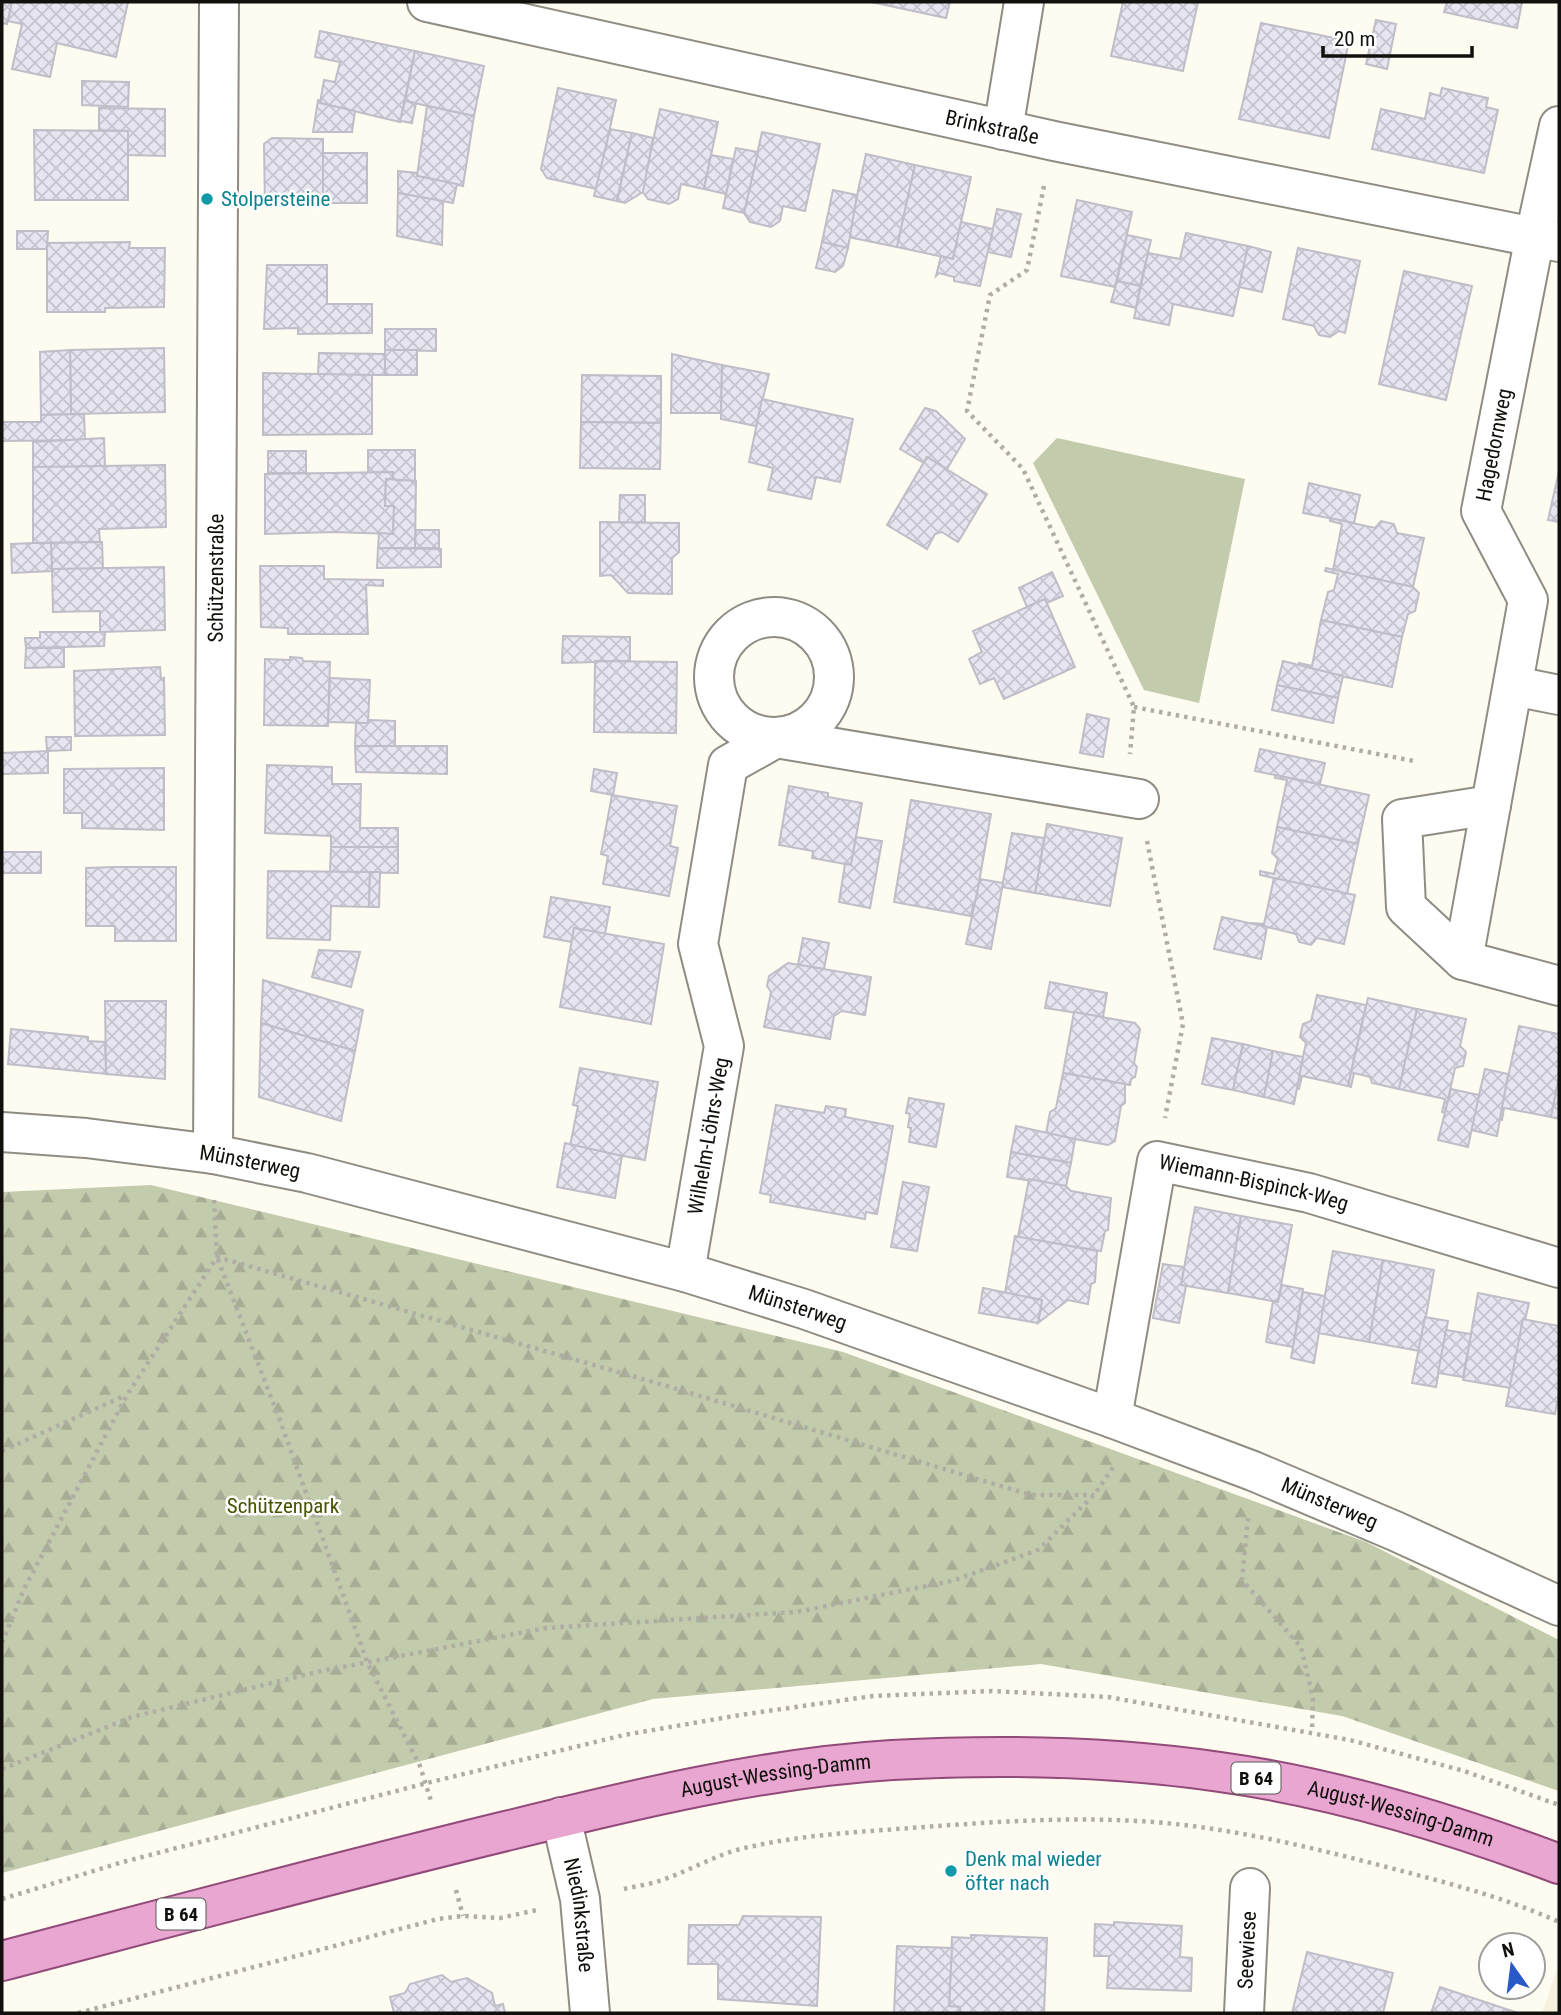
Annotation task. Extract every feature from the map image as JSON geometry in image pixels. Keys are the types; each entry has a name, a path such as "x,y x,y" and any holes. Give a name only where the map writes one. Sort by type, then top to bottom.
{"main road":[{"name":"August-Wessing-Damm","path":"2,1961 561,1817 742,1780 854,1765 941,1758 1058,1758 1223,1772 1407,1814 1559,1864"}],"street":[{"name":"Schützenstraße","path":"212,1154 219,2"},
{"name":"Brinkstraße","path":"427,2 1054,141 1547,239"},
{"path":"1003,130 1024,2"},
{"name":"Hagedornweg","path":"1463,960 1528,600 1481,511 1547,239 1559,126"},
{"path":"1514,685 1559,695"},
{"name":"Wilhelm-Löhrs-Weg","path":"685,1272 724,1046 698,944 728,765 776,738 1139,799"},
{"path":"1491,805 1402,819 1406,906 1463,960 1559,986"},
{"name":"Münsterweg","path":"2,1132 86,1138 212,1154 307,1173 685,1272 804,1309 1253,1471 1395,1531 1559,1606"},
{"name":"Wiemann-Bispinck-Weg","path":"1112,1418 1157,1161 1310,1193 1559,1268"},
{"name":"Niedinkstraße","path":"561,1817 580,1899 590,2013"},
{"name":"Seewiese","path":"1244,2013 1250,1888"}],"path":[{"path":"1054,141 1027,270 990,295 967,411 1023,469 1134,706 1130,757 1183,1024 1157,1161"},
{"path":"1134,706 1414,761"},
{"path":"212,1154 217,1257 279,1418 368,1664 412,1750"},
{"path":"2,1643 24,1589 127,1395 217,1257"},
{"path":"217,1257 660,1384 1031,1495 1094,1495"},
{"path":"2,1451 127,1395"},
{"path":"2,1769 132,1717 317,1672 546,1628 796,1612 952,1581 1038,1550 1094,1495 1113,1471 1118,1456 1112,1418"},
{"path":"1253,1471 1242,1580 1301,1647 1313,1698 1312,1732"},
{"path":"78,2013 438,1919 463,1916 500,1918 662,1880 747,1847 840,1834 968,1824 1068,1820 1189,1826 1255,1836 1440,1881 1538,1912 1559,1922"}],"shaded area":[{"path":"1559,1963 1559,2013 1542,2013"}],"green space":[{"path":"1057,438 1245,479 1199,703 1144,690 1033,463"},
{"name":"Schützenpark","path":"151,1185 843,1352 1366,1542 1559,1640 1559,1791 1342,1716 1041,1664 653,1699 2,1873 2,1192"}],"building":[{"path":"2,2 12,2 7,24 2,23"},
{"path":"12,2 128,2 116,57 57,43 50,77 12,69 22,24 8,21"},
{"path":"871,2 950,2 946,18"},
{"path":"1123,2 1198,2 1183,71 1111,56"},
{"path":"1447,2 1522,2 1517,28 1444,12"},
{"path":"1376,20 1396,24 1387,69 1366,64"},
{"path":"1261,23 1349,41 1329,138 1239,119"},
{"path":"320,31 415,51 400,122 320,103 324,80 335,82 340,62 315,57"},
{"path":"415,51 484,66 474,116 405,101"},
{"path":"82,81 129,82 128,107 82,105"},
{"path":"558,88 616,100 597,189 547,178 541,169"},
{"path":"1442,88 1488,98 1486,107 1498,110 1484,173 1372,149 1381,109 1425,119 1430,93 1440,96"},
{"path":"318,100 320,103 355,111 352,132 313,132"},
{"path":"405,101 416,103 412,123 400,121"},
{"path":"427,106 474,116 463,186 417,176"},
{"path":"99,108 165,109 165,156 128,155 128,131 99,130"},
{"path":"660,109 718,122 704,189 681,184 678,199 669,204 648,199 642,191"},
{"path":"610,129 632,133 617,201 594,196"},
{"path":"34,130 128,131 128,200 35,200"},
{"path":"762,132 820,144 805,211 783,206 780,221 771,227 750,222 744,213"},
{"path":"632,133 653,138 643,192 625,203 617,201"},
{"path":"272,138 323,139 323,203 265,204 264,144"},
{"path":"736,148 758,152 744,213 723,208"},
{"path":"323,153 367,153 367,203 323,203"},
{"path":"866,154 915,165 897,247 848,237"},
{"path":"711,155 733,159 726,194 704,189"},
{"path":"915,165 971,177 953,259 897,247"},
{"path":"398,171 417,173 417,176 457,184 453,203 398,193"},
{"path":"833,190 857,195 848,248 822,242"},
{"path":"398,193 443,201 442,245 397,236"},
{"path":"1077,200 1132,212 1115,287 1061,276"},
{"path":"997,209 1021,214 1011,257 988,252"},
{"path":"961,222 993,229 980,286 954,281 954,277 939,273 936,276 941,256 953,259"},
{"path":"17,231 48,231 47,249 17,249"},
{"path":"1186,233 1248,246 1233,316 1173,304 1169,325 1134,318 1148,253 1180,259"},
{"path":"1127,235 1151,240 1140,286 1117,281"},
{"path":"130,242 129,248 165,248 164,307 105,308 105,312 47,312 47,243"},
{"path":"822,242 848,248 843,266 835,272 816,268"},
{"path":"1248,246 1271,252 1262,292 1239,287"},
{"path":"1298,248 1360,261 1345,333 1339,331 1330,337 1319,335 1314,326 1283,319"},
{"path":"267,265 327,265 327,304 372,304 372,333 298,334 298,328 264,329"},
{"path":"1404,271 1472,286 1446,400 1379,384"},
{"path":"1117,281 1140,286 1136,308 1111,302"},
{"path":"385,329 436,329 436,351 385,350"},
{"path":"164,348 165,412 71,414 70,350"},
{"path":"70,350 71,414 41,415 40,352"},
{"path":"385,350 417,350 417,375 385,375"},
{"path":"319,353 385,354 385,375 318,375"},
{"path":"672,354 722,365 721,413 671,413"},
{"path":"722,365 769,374 756,426 721,419"},
{"path":"263,373 372,375 372,434 263,435"},
{"path":"582,375 661,376 661,423 581,422"},
{"path":"762,399 853,419 840,482 816,477 811,499 768,490 773,468 749,462"},
{"path":"925,408 936,411 965,439 947,469 927,457 924,463 900,449"},
{"path":"84,414 85,440 2,441 2,422 41,422 41,415"},
{"path":"581,422 661,423 660,469 580,468"},
{"path":"104,438 105,467 33,467 33,442"},
{"path":"368,450 415,450 415,481 393,480 393,472 368,473"},
{"path":"268,451 306,451 306,473 268,473"},
{"path":"927,457 987,494 958,542 942,532 935,534 927,549 887,525"},
{"path":"165,465 166,527 99,529 100,542 33,543 33,467"},
{"path":"1559,471 1559,522 1548,520"},
{"path":"393,472 393,480 386,479 385,506 394,506 393,534 265,534 265,474"},
{"path":"386,479 416,481 415,548 378,548 379,533 393,534 394,506 385,506"},
{"path":"1309,483 1360,495 1354,523 1303,513"},
{"path":"620,495 645,495 645,522 619,523"},
{"path":"1330,518 1375,528 1381,521 1394,524 1397,533 1424,538 1413,587 1333,570 1342,524 1330,521"},
{"path":"600,522 679,523 679,552 672,558 672,594 628,593 611,575 600,576"},
{"path":"416,530 439,530 439,548 415,548"},
{"path":"102,542 103,569 52,569 51,543"},
{"path":"51,543 52,571 12,573 11,544"},
{"path":"378,548 441,549 441,567 377,568"},
{"path":"260,566 324,566 324,579 383,580 383,586 366,585 368,634 288,634 288,628 261,627"},
{"path":"164,567 165,630 100,632 100,611 53,612 52,569"},
{"path":"1326,568 1413,587 1419,593 1415,611 1408,614 1402,637 1321,620 1328,592 1334,590 1338,574 1325,571"},
{"path":"1052,572 1063,596 1047,603 1045,599 1027,607 1019,588"},
{"path":"1045,599 1075,667 1004,699 994,678 980,684 969,659 982,652 973,631"},
{"path":"1321,620 1402,637 1392,687 1298,667 1299,663 1312,666"},
{"path":"40,632 105,632 104,646 26,648 25,638 40,638"},
{"path":"563,636 630,637 630,661 562,663"},
{"path":"26,648 64,648 64,667 25,668"},
{"path":"290,657 302,658 303,661 330,662 328,726 264,725 265,659 290,660"},
{"path":"595,661 677,662 676,733 594,732"},
{"path":"1283,661 1343,676 1338,698 1277,685"},
{"path":"160,667 161,679 164,678 165,735 75,736 74,671"},
{"path":"330,678 370,680 368,723 328,722"},
{"path":"1277,685 1338,698 1333,723 1272,710"},
{"path":"1087,714 1109,719 1103,757 1080,753"},
{"path":"368,720 395,721 395,746 355,746 356,723 368,723"},
{"path":"46,737 71,737 71,750 47,751"},
{"path":"355,746 447,746 447,774 356,772"},
{"path":"1260,749 1325,763 1320,784 1255,771"},
{"path":"48,751 48,773 2,774 2,753"},
{"path":"267,765 332,767 332,784 361,784 360,828 398,828 398,847 331,847 331,836 265,833"},
{"path":"164,768 164,830 82,828 82,813 64,813 64,769"},
{"path":"594,769 617,773 613,795 591,791"},
{"path":"1275,775 1369,795 1358,844 1277,827 1287,780 1275,778"},
{"path":"789,786 862,803 851,865 812,858 813,851 779,845"},
{"path":"612,795 677,806 670,846 678,848 669,896 603,884 608,856 601,854"},
{"path":"911,800 991,814 971,916 894,902"},
{"path":"1047,824 1122,838 1110,906 1035,893"},
{"path":"1277,827 1358,844 1347,894 1260,875 1260,871 1274,874 1278,859 1272,853"},
{"path":"1012,833 1044,838 1035,893 1002,887"},
{"path":"856,837 882,841 870,908 839,902 845,864 851,865"},
{"path":"331,847 398,847 398,873 330,872"},
{"path":"2,852 41,852 41,873 2,873"},
{"path":"176,867 176,941 115,941 115,926 86,926 86,868"},
{"path":"268,871 370,872 369,907 331,906 330,940 267,938"},
{"path":"370,872 380,872 379,907 369,907"},
{"path":"1274,878 1355,895 1344,944 1317,938 1311,945 1299,942 1296,934 1251,923 1264,924"},
{"path":"980,879 1003,883 991,949 966,944"},
{"path":"551,897 610,907 605,934 574,928 572,942 544,937"},
{"path":"1222,917 1267,927 1261,959 1214,949"},
{"path":"574,928 664,944 651,1024 560,1007"},
{"path":"803,938 829,943 824,969 798,965"},
{"path":"319,950 360,952 351,987 312,977"},
{"path":"788,963 871,977 865,1015 842,1011 834,1016 830,1039 764,1027 771,992 767,986 769,976"},
{"path":"263,980 363,1010 355,1051 261,1023"},
{"path":"1050,982 1107,993 1103,1017 1045,1008"},
{"path":"1317,995 1366,1005 1348,1086 1302,1076 1299,1089 1296,1088 1306,1043 1300,1037 1303,1024 1311,1021"},
{"path":"1368,998 1417,1009 1399,1089 1372,1083 1370,1077 1354,1073 1351,1087 1348,1086"},
{"path":"105,1001 166,1001 165,1079 106,1074"},
{"path":"1417,1009 1466,1019 1460,1046 1466,1052 1463,1066 1455,1068 1445,1113 1442,1112 1445,1099 1399,1089"},
{"path":"1074,1012 1135,1023 1140,1029 1134,1063 1137,1067 1130,1085 1063,1073"},
{"path":"261,1023 355,1051 341,1121 259,1097"},
{"path":"1519,1026 1559,1034 1559,1077 1551,1117 1504,1108 1502,1120 1499,1119"},
{"path":"11,1029 88,1037 88,1041 105,1042 106,1074 8,1064"},
{"path":"1212,1038 1243,1044 1233,1090 1202,1084"},
{"path":"1243,1044 1273,1051 1264,1097 1233,1090"},
{"path":"1273,1051 1303,1057 1294,1104 1264,1097"},
{"path":"580,1068 658,1082 645,1160 570,1146 578,1106 573,1105"},
{"path":"1485,1069 1508,1074 1497,1136 1471,1130"},
{"path":"1063,1073 1125,1084 1125,1103 1121,1106 1115,1141 1108,1145 1046,1134 1050,1112 1056,1108"},
{"path":"1559,1077 1559,1119 1551,1117"},
{"path":"1451,1089 1479,1095 1468,1147 1438,1140"},
{"path":"909,1098 944,1104 936,1147 909,1142 910,1114 906,1113"},
{"path":"776,1105 824,1113 826,1106 846,1109 845,1117 893,1126 877,1214 866,1212 865,1219 770,1202 771,1195 760,1193"},
{"path":"1016,1126 1075,1139 1071,1163 1011,1152"},
{"path":"565,1143 622,1156 615,1198 557,1187"},
{"path":"1011,1152 1071,1163 1066,1186 1007,1177"},
{"path":"1029,1179 1066,1186 1071,1191 1111,1198 1108,1230 1105,1231 1101,1251 1018,1237"},
{"path":"903,1182 929,1187 917,1251 891,1247"},
{"path":"1195,1207 1241,1216 1228,1293 1181,1285"},
{"path":"1241,1216 1292,1225 1278,1302 1228,1293"},
{"path":"1015,1236 1097,1251 1095,1282 1091,1284 1088,1304 1068,1300 1038,1323 1042,1300 1005,1293"},
{"path":"1333,1251 1383,1260 1369,1342 1318,1333"},
{"path":"1383,1260 1434,1270 1420,1351 1369,1342"},
{"path":"1163,1264 1184,1267 1181,1285 1186,1286 1179,1323 1153,1318"},
{"path":"1282,1285 1303,1289 1293,1347 1266,1342 1273,1301 1278,1302"},
{"path":"983,1288 1042,1300 1038,1323 979,1313"},
{"path":"1303,1292 1325,1296 1314,1363 1291,1358"},
{"path":"1478,1293 1529,1303 1525,1320 1523,1319 1511,1388 1463,1380"},
{"path":"1425,1317 1448,1321 1436,1387 1412,1383"},
{"path":"1523,1319 1559,1326 1559,1393 1555,1414 1506,1406"},
{"path":"1446,1330 1471,1334 1463,1377 1438,1373"},
{"path":"743,1916 821,1917 817,2006 718,1999 718,1964 688,1964 689,1925 739,1925"},
{"path":"1114,1922 1182,1926 1180,1957 1192,1958 1191,1991 1107,1988 1109,1956 1094,1956 1095,1924 1114,1925"},
{"path":"971,1935 1047,1938 1044,2013 960,2013 960,2007 949,2006 952,1937 971,1938"},
{"path":"897,1946 952,1948 949,2006 960,2007 960,2013 894,2013"},
{"path":"1307,1952 1393,1973 1383,2013 1292,2013"},
{"path":"442,1975 451,1982 467,1978 492,1993 495,2006 503,2004 505,2013 394,2013 390,1997 405,1993 410,1984"},
{"path":"1440,1987 1518,2013 1431,2013"}],"place":[{"name":"Stolpersteine","path":"207,199"},
{"name":"Denk mal wieder öfter nach","path":"951,1871"}]}
